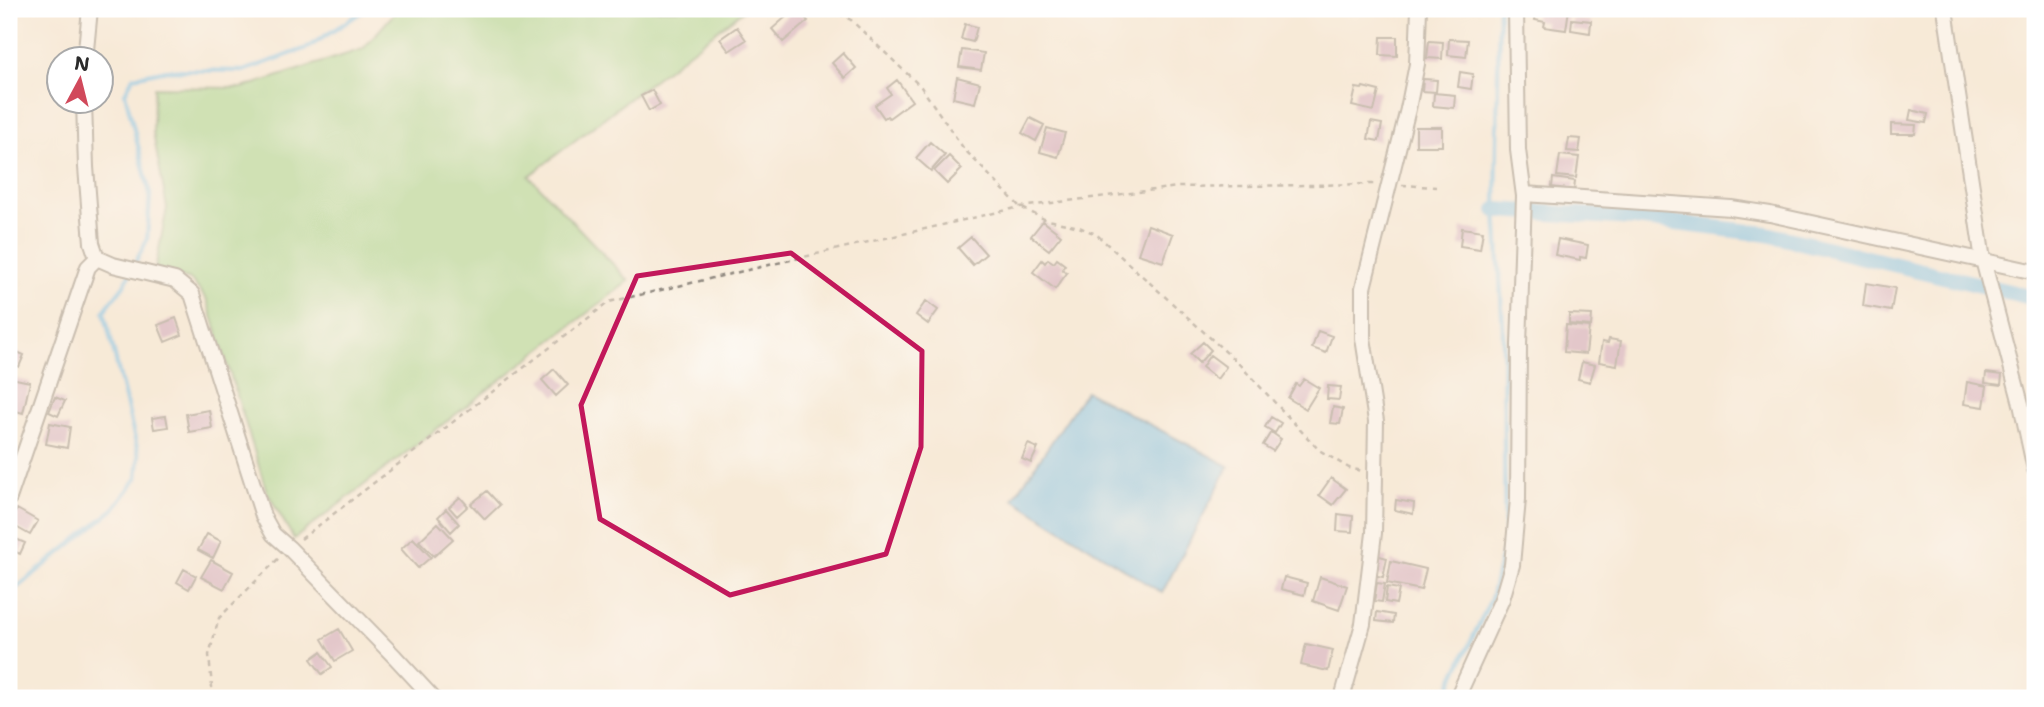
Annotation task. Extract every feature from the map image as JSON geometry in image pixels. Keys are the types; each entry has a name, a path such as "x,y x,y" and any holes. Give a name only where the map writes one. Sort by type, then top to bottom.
{"street":[{"path":"86,46 90,9"},
{"path":"1342,698 1363,624 1374,533 1376,421 1363,338 1363,288 1408,109 1417,64 1419,9"},
{"path":"1457,698 1502,599 1512,565 1518,499 1518,345 1524,195 1518,150 1516,9"},
{"path":"1945,9 1983,261 2021,404 2035,470"},
{"path":"84,116 92,243 97,258 113,265 175,281 192,294 263,516 273,534 396,657 433,698"},
{"path":"1524,195 1744,210 2035,272"},
{"path":"9,498 88,267 97,258"}],"path":[{"path":"830,9 851,20 921,87 964,149 1020,207 1044,219 1096,234 1238,363 1319,450 1349,468 1375,474"},
{"path":"214,698 209,655 219,618 289,548 608,302 1020,207 1178,187 1388,184 1436,187"}],"highlighted area":[{"path":"791,253 922,351 921,447 886,554 730,595 600,519 581,405 637,276"}],"green space":[{"path":"398,9 745,9 529,176 629,281 294,539 267,492 207,300 191,280 155,270 167,208 153,132 154,87 242,88 363,49"}],"water":[{"path":"1086,391 1229,466 1162,593 1013,499"}],"building":[{"path":"795,9 808,21 783,42 772,29"},
{"path":"1569,9 1566,30 1544,27 1545,22 1535,20 1536,10"},
{"path":"1572,19 1591,21 1590,33 1571,30"},
{"path":"965,24 977,27 973,42 961,39"},
{"path":"737,27 746,40 729,51 720,39"},
{"path":"1381,37 1397,37 1397,56 1380,55"},
{"path":"1449,39 1468,40 1466,57 1448,55"},
{"path":"1429,41 1443,42 1442,59 1427,58"},
{"path":"962,50 984,53 981,70 959,67"},
{"path":"843,53 856,68 845,78 832,63"},
{"path":"1460,72 1473,74 1471,89 1458,87"},
{"path":"957,77 980,83 975,103 953,98"},
{"path":"1423,79 1437,80 1436,92 1422,91"},
{"path":"897,80 912,101 889,118 884,118 875,105 891,94 887,88"},
{"path":"1356,88 1379,91 1374,111 1352,106"},
{"path":"652,90 660,105 649,111 641,96"},
{"path":"1434,93 1455,95 1454,108 1433,106"},
{"path":"1911,110 1928,114 1926,123 1909,120"},
{"path":"1030,118 1044,125 1036,141 1022,133"},
{"path":"1371,122 1382,124 1379,141 1368,139"},
{"path":"1891,124 1916,125 1915,134 1891,134"},
{"path":"1416,127 1442,127 1442,146 1416,146"},
{"path":"1047,128 1065,133 1058,157 1040,152"},
{"path":"1569,138 1581,139 1579,152 1567,151"},
{"path":"930,142 945,155 931,171 916,158"},
{"path":"1560,155 1579,157 1576,178 1557,176"},
{"path":"949,156 962,169 947,184 934,171"},
{"path":"1553,178 1575,181 1574,190 1552,187"},
{"path":"1043,221 1061,235 1049,250 1031,236"},
{"path":"1148,225 1173,234 1163,262 1138,254"},
{"path":"1462,228 1483,231 1480,249 1460,246"},
{"path":"971,237 986,254 973,265 958,248"},
{"path":"1558,239 1588,245 1586,258 1580,257 1580,260 1555,255"},
{"path":"1048,259 1054,263 1057,259 1065,265 1062,269 1067,273 1055,289 1033,272 1042,260 1045,263"},
{"path":"1866,283 1895,288 1891,311 1863,306"},
{"path":"926,301 938,310 928,324 916,315"},
{"path":"1569,314 1592,315 1591,326 1569,324"},
{"path":"176,318 182,335 165,342 158,325"},
{"path":"1566,325 1589,327 1586,354 1564,352"},
{"path":"1318,331 1332,336 1326,353 1312,348"},
{"path":"1609,339 1621,341 1617,365 1599,362 1602,342 1608,343"},
{"path":"1203,342 1211,350 1199,363 1190,354"},
{"path":"10,349 24,355 19,367 9,363"},
{"path":"1210,355 1226,367 1217,379 1202,367"},
{"path":"1582,362 1595,365 1590,382 1578,379"},
{"path":"554,369 568,385 556,396 542,380"},
{"path":"1986,373 2002,375 2001,385 1985,383"},
{"path":"11,378 30,382 23,413 9,409"},
{"path":"1304,379 1319,388 1306,409 1288,398 1296,384 1299,386"},
{"path":"1967,382 1987,386 1984,407 1964,404"},
{"path":"1328,386 1341,387 1339,400 1327,399"},
{"path":"55,397 65,401 58,416 49,412"},
{"path":"1333,407 1343,409 1340,424 1330,423"},
{"path":"209,410 212,428 189,432 186,414"},
{"path":"166,416 168,427 154,429 152,418"},
{"path":"1271,417 1281,423 1275,433 1265,427"},
{"path":"50,423 70,427 67,448 46,444"},
{"path":"1271,432 1281,439 1273,451 1263,445"},
{"path":"1028,444 1038,448 1031,463 1022,459"},
{"path":"1331,478 1346,489 1333,505 1319,495"},
{"path":"487,491 500,505 485,519 471,504"},
{"path":"460,497 468,506 457,516 449,507"},
{"path":"1396,500 1414,503 1413,514 1395,510"},
{"path":"17,509 38,521 30,535 9,523"},
{"path":"446,509 459,524 451,532 438,517"},
{"path":"1338,514 1353,516 1352,532 1337,531"},
{"path":"438,523 453,539 434,556 419,541"},
{"path":"207,534 221,541 213,558 198,550"},
{"path":"9,536 25,543 20,554 9,549"},
{"path":"413,538 431,557 418,568 401,549"},
{"path":"1376,555 1387,558 1383,577 1372,575"},
{"path":"211,560 233,572 224,589 201,577"},
{"path":"1391,561 1426,569 1421,590 1387,583"},
{"path":"184,569 196,576 189,589 177,582"},
{"path":"1284,577 1307,583 1304,595 1281,589"},
{"path":"1320,577 1347,586 1339,610 1313,601"},
{"path":"1377,583 1385,584 1382,602 1374,601"},
{"path":"1387,587 1399,589 1396,604 1385,602"},
{"path":"1377,612 1394,615 1393,623 1376,621"},
{"path":"339,629 352,651 335,661 322,639"},
{"path":"1306,644 1333,650 1328,671 1301,665"},
{"path":"321,652 332,667 322,674 311,659"}],"waterway":[{"path":"9,594 113,510 137,478 139,456 104,311 124,285 147,240 150,194 125,93 133,77 167,70 243,71 307,48 366,9"},
{"path":"1444,698 1491,599 1505,541 1503,329 1496,210 1499,9"},
{"path":"1496,210 1634,218 1767,234 2035,298"}]}
